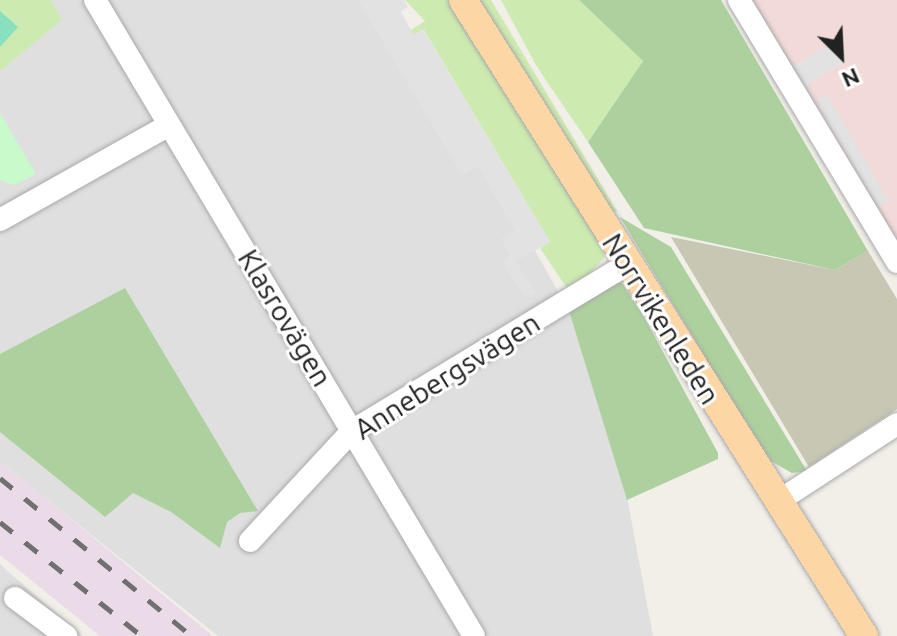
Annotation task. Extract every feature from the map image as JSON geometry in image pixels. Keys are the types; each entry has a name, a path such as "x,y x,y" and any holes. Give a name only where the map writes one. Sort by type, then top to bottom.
{"main road":[{"name":"Norrvikenleden","path":"463,0 626,265 864,636"}],"street":[{"name":"Klasrovägen","path":"95,0 474,636"},
{"path":"739,0 897,262"},
{"path":"0,220 169,125"},
{"name":"Annebergsvägen","path":"250,541 352,431 626,265"},
{"path":"777,502 897,424"},
{"path":"15,598 66,636"}],"shaded area":[{"path":"0,0 394,0 569,311 627,497 653,636 218,636 0,462"},
{"path":"358,0 404,0 408,7 400,12 413,34 423,29 550,242 516,261 535,293 525,298 502,261 510,255 501,239 515,231 478,166 462,175"},
{"path":"751,0 897,0 897,245"},
{"path":"835,41 847,61 805,86 793,66"},
{"path":"827,94 889,201 878,208 816,100"},
{"path":"671,237 835,270 868,251 897,299 897,409 809,467"},
{"path":"0,462 213,636 100,636 0,555"},
{"path":"0,564 4,568 83,636 0,636"}],"green space":[{"path":"0,0 51,0 62,20 0,71"},
{"path":"405,0 449,0 590,224 605,257 589,274 566,287 540,248 550,242 424,30 413,35 411,30 425,21"},
{"path":"478,0 491,0 617,211 612,213"},
{"path":"501,0 579,0 643,61 588,142 537,67"},
{"path":"579,0 721,0 868,251 835,270 644,228 588,142 643,61"},
{"path":"0,11 18,27 0,47"},
{"path":"0,113 36,174 14,185 0,180"},
{"path":"620,217 671,247 807,471 792,473 767,459"},
{"path":"615,283 622,283 644,317 718,453 718,459 627,500 569,311"},
{"path":"125,288 258,511 240,513 227,522 220,548 171,512 133,493 105,517 0,432 0,354"}],"railway":[{"path":"0,478 192,636"},
{"path":"0,522 142,636"}]}
